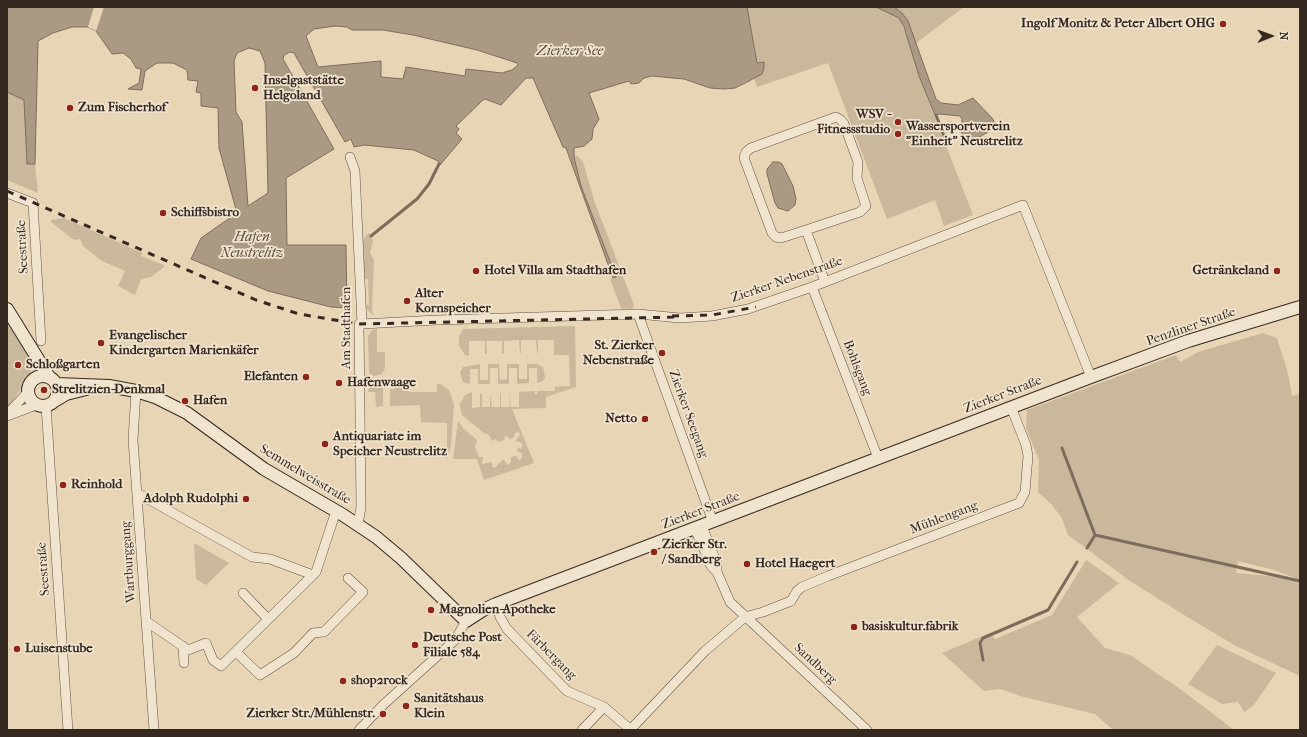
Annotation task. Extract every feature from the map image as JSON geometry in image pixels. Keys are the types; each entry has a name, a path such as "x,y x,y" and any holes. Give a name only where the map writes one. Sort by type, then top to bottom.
{"main road":[{"name":"Penzliner Straße","path":"1091,377 1188,341 1300,307"},
{"path":"7,309 37,346 48,379 58,392 46,404 30,400 27,393 28,386 32,379 48,379"},
{"name":"Zierker Straße","path":"466,621 482,610 496,604 1091,377"},
{"name":"Semmelweisstraße","path":"48,379 110,386 136,391 155,397 187,413 264,469 358,524 401,558 466,621"},
{"name":"Semmelweisstraße","path":"46,404 80,390 110,386"}],"street":[{"path":"836,118 841,120 844,124 858,162 858,178 866,206 860,212 806,230 782,238 776,237 772,233 744,155 751,148 836,118"},
{"name":"Am Stadthafen","path":"350,157 355,171 362,324 360,324 361,507 358,524"},
{"name":"Seestraße","path":"7,193 33,204 37,346"},
{"name":"Zierker Nebenstraße","path":"362,324 437,320 638,314 680,318 712,316 748,309 812,287 1022,205 1091,377"},
{"path":"806,230 825,282"},
{"name":"Bohlsgang","path":"812,287 878,458"},
{"name":"Zierker Seegang","path":"638,314 703,525"},
{"name":"Wartburggang","path":"136,391 133,440 154,730"},
{"path":"7,415 27,393"},
{"name":"Seestraße","path":"46,404 68,730"},
{"path":"7,415 46,404"},
{"name":"Mühlengang","path":"745,617 791,601 797,591 802,587 867,560 1019,503 1025,492 1028,450 1011,407"},
{"path":"137,493 252,557 270,559 313,575"},
{"path":"146,621 188,650 193,650 203,643 206,643 213,660 221,666 316,572 336,511"},
{"name":"Sandberg","path":"703,525 717,564 717,572 730,602 867,730"},
{"path":"236,652 260,675 294,653 313,633 324,632 363,592 348,578"},
{"path":"243,593 268,619"},
{"name":"Färbergang","path":"496,604 500,617 507,629 567,691 604,706"},
{"path":"582,730 604,706 630,730 705,651 745,617"},
{"name":"Zierker Straße","path":"359,730 383,705 455,640 466,621"},
{"path":"182,646 184,663"}],"shaded area":[{"name":"Wassersportverein \"Einheit\" Neustrelitz","path":"747,7 876,7 899,18 912,49 919,76 973,215 944,226 935,200 887,219 828,63 757,87 754,78 762,74 764,62 757,63"},
{"path":"894,7 964,7 916,43 902,13"},
{"path":"7,92 24,100 27,164 35,164 38,193 7,180"},
{"path":"574,155 578,156 583,162 595,203 634,305 632,309 621,308 610,279 616,277 581,186"},
{"path":"64,218 142,253 141,256 164,265 164,267 151,277 141,279 135,295 118,286 125,271 102,261 83,246 80,239 74,240 51,222 51,220"},
{"path":"369,233 373,241 370,252 374,261 372,310 374,316 367,309 366,305 369,305 368,279 364,279 363,239"},
{"name":"Schloßgarten","path":"7,320 21,341 29,360 31,370 27,380 7,409"},
{"path":"575,326 576,387 546,397 546,408 512,409 534,463 484,480 477,459 453,459 458,421 463,428 477,440 475,447 479,457 483,457 482,464 492,462 492,466 495,468 503,459 508,465 511,462 511,457 516,456 519,460 522,459 522,453 518,452 517,447 521,449 523,445 520,442 515,441 520,435 519,432 515,433 513,438 509,439 505,436 504,440 498,442 496,439 492,441 489,435 484,433 462,415 459,403 461,403 464,396 467,394 472,392 472,408 480,407 480,394 482,394 482,407 490,407 490,394 492,407 500,407 500,393 501,407 510,407 509,393 511,407 519,407 519,392 535,391 535,394 537,394 537,391 555,391 555,387 570,386 569,355 554,355 554,340 538,340 538,353 536,340 521,340 521,353 519,340 504,341 504,354 502,354 502,341 486,341 487,354 485,354 485,341 469,341 469,356 465,355 459,346 459,336 463,329"},
{"path":"377,329 377,352 385,352 385,368 382,374 374,376 369,373 368,336 372,330"},
{"path":"1263,333 1277,338 1288,373 1292,396 1300,394 1300,580 1274,570 1238,561 1236,573 1281,577 1300,581 1300,676 1236,646 1189,618 1130,581 1068,535 1062,518 1051,504 1038,492 1039,460 1026,428 1027,410 1176,355 1180,362 1198,352"},
{"path":"480,364 480,380 488,380 488,364 499,364 500,380 507,379 507,364 519,364 519,379 527,379 527,364 537,364 543,367 545,377 543,381 537,383 537,368 529,368 529,383 517,384 517,368 509,368 509,384 498,384 498,368 490,368 490,384 478,384 478,369 470,369 470,384 463,382 460,373 463,367"},
{"path":"437,384 442,385 449,390 454,404 451,446 447,459 447,423 421,422 420,405 390,406 390,389 394,389 394,385 408,385 409,392 437,392"},
{"path":"380,385 383,388 383,406 376,407 375,392 368,392 369,387"},
{"path":"194,543 229,563 206,585 196,579"},
{"path":"1086,560 1119,583 1077,617 1105,648 1130,655 1183,691 1234,730 1113,730 1095,714 1024,697 1000,689 984,691 942,653 990,633 995,639 1052,615"},
{"path":"1217,645 1276,673 1253,706 1244,712 1238,702 1222,704 1188,684"}],"water":[{"name":"Zierker See","path":"7,7 747,7 757,63 764,62 762,74 735,88 710,88 684,79 652,76 644,78 639,83 631,84 629,81 589,93 599,119 593,129 592,139 584,146 574,148 574,157 581,186 616,277 613,278 566,148 563,147 533,78 526,78 501,105 485,99 483,100 456,126 459,129 456,133 462,139 440,165 438,161 414,150 364,145 354,147 351,139 345,142 294,53 290,52 284,55 283,59 334,149 286,178 287,245 346,245 347,308 331,307 268,291 191,259 201,238 237,213 219,148 218,108 201,106 201,93 196,92 198,81 188,80 187,70 173,63 157,63 145,71 142,90 128,89 139,83 141,69 136,68 131,59 123,53 112,54 96,31 88,27 72,27 53,33 38,41 35,164 27,164 24,100 7,92","holes":["335,26 347,27 352,30 383,30 413,35 477,50 517,63 518,65 512,70 502,73 466,69 465,76 406,67 403,79 381,77 381,61 318,67 306,36 314,29","249,48 260,51 265,63 268,193 248,206 242,122 236,112 234,61 237,53"]},
{"path":"876,7 894,7 902,13 908,21 936,99 941,103 958,105 973,98 994,121 991,130 978,138 964,138 961,131 962,119 960,116 935,115 919,76 904,27 899,18"},
{"path":"773,162 779,162 782,164 793,186 796,199 795,205 788,211 778,208 775,203 767,174 767,169"}],"pier":[{"path":"94,7 104,7 96,31 88,27"}],"waterway":[{"path":"936,115 946,141"},
{"path":"371,236 417,199 429,184 439,164"},
{"path":"1062,448 1095,535 1300,581"},
{"path":"1087,548 1095,535"},
{"path":"983,660 980,643 983,638 1048,610 1077,562"}],"railway":[{"path":"7,191 256,300 299,314 359,324 678,317"},
{"path":"672,316 712,315 756,307"}],"place":[{"name":"Ingolf Monitz & Peter Albert OHG","path":"1223,24"},
{"name":"Inselgaststätte Helgoland","path":"255,88"},
{"name":"Zum Fischerhof","path":"70,108"},
{"name":"WSV - Fitnessstudio","path":"898,122"},
{"name":"Wassersportverein \"Einheit\" Neustrelitz","path":"898,134"},
{"name":"Schiffsbistro","path":"163,213"},
{"name":"Hotel Villa am Stadthafen","path":"476,271"},
{"name":"Getränkeland","path":"1277,271"},
{"name":"Alter Kornspeicher","path":"407,301"},
{"name":"Evangelischer Kindergarten Marienkäfer","path":"101,343"},
{"name":"St. Zierker Nebenstraße","path":"662,353"},
{"name":"Schloßgarten","path":"18,365"},
{"name":"Elefanten","path":"306,377"},
{"name":"Hafenwaage","path":"339,383"},
{"name":"Strelitzien-Denkmal","path":"44,390"},
{"name":"Hafen","path":"185,401"},
{"name":"Netto","path":"645,419"},
{"name":"Antiquariate im Speicher Neustrelitz","path":"325,444"},
{"name":"Reinhold","path":"63,485"},
{"name":"Adolph Rudolphi","path":"246,499"},
{"name":"Zierker Str. / Sandberg","path":"654,552"},
{"name":"Hotel Haegert","path":"747,564"},
{"name":"Magnolien-Apotheke","path":"431,610"},
{"name":"basiskultur.fabrik","path":"854,627"},
{"name":"Deutsche Post Filiale 584","path":"415,645"},
{"name":"Luisenstube","path":"17,649"},
{"name":"shop2rock","path":"343,681"},
{"name":"Sanitätshaus Klein","path":"406,706"},
{"name":"Zierker Str./Mühlenstr.","path":"383,714"}],"water label":[{"name":"Hafen Neustrelitz","path":"252,246"}]}
